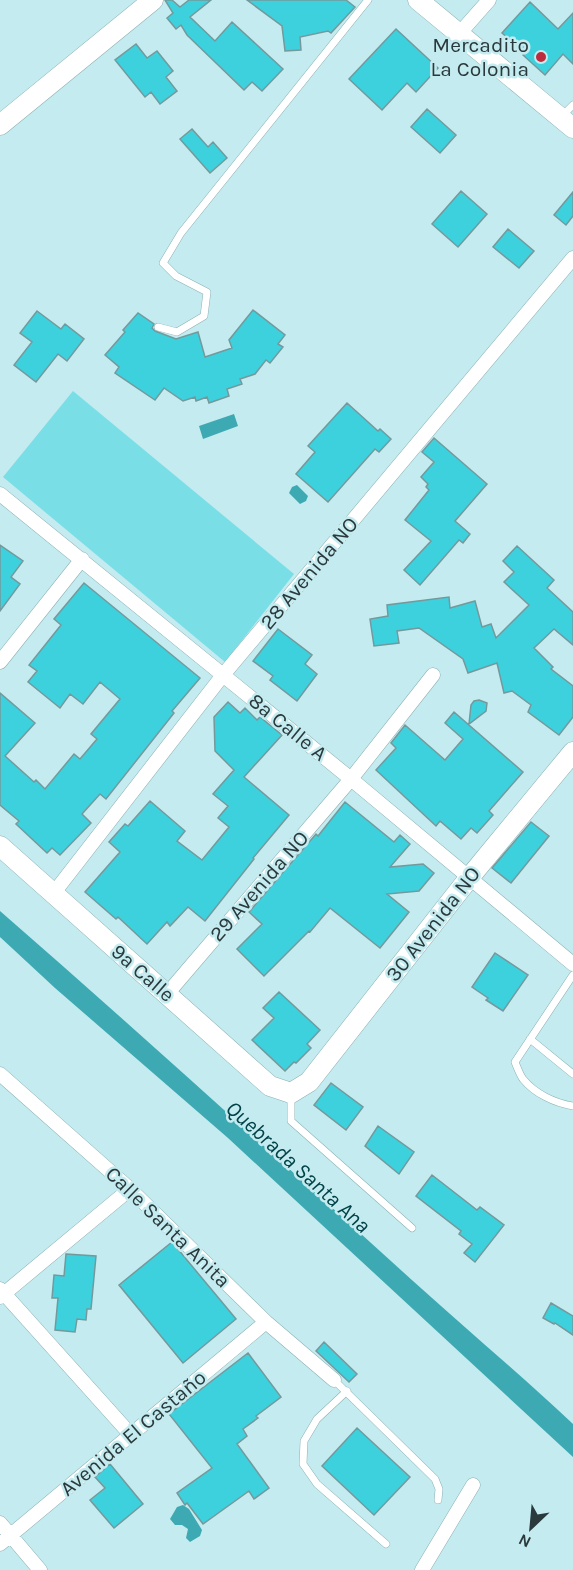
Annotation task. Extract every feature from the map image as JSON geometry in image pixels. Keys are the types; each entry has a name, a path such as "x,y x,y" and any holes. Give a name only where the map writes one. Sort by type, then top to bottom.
{"street":[{"path":"0,125 153,0"},
{"path":"418,0 569,117"},
{"path":"459,34 489,0"},
{"name":"28 Avenida NO","path":"53,894 223,675 573,258"},
{"name":"8a Calle A","path":"0,494 351,779 573,964"},
{"path":"0,662 82,559"},
{"name":"29 Avenida NO","path":"167,994 351,779 433,675"},
{"name":"30 Avenida NO","path":"291,1093 309,1082 469,878 573,752"},
{"name":"9a Calle","path":"0,846 270,1086 291,1093"},
{"name":"Calle Santa Anita","path":"0,1074 130,1189 266,1322 334,1380"},
{"path":"130,1189 2,1293 131,1435"},
{"name":"Avenida El Castaño","path":"5,1540 266,1322"},
{"path":"422,1570 473,1485"},
{"path":"0,1523 5,1540 40,1570"}],"lane":[{"path":"158,327 177,332 204,316 207,292 176,276 163,263 181,233 368,0"},
{"path":"573,975 515,1062 523,1079 537,1092 557,1103 573,1106"},
{"path":"530,1039 573,1074"},
{"path":"291,1093 291,1121 412,1228"},
{"path":"334,1380 435,1479 438,1500"},
{"path":"347,1391 317,1419 304,1441 303,1464 317,1484 386,1544"}],"shaded area":[{"path":"73,391 294,574 225,662 3,477"},
{"path":"234,414 238,426 203,439 199,426"},
{"path":"297,485 308,496 306,501 300,504 289,493 292,487"},
{"path":"0,911 573,1424 573,1457 228,1138 55,988 0,937"},
{"path":"183,1505 189,1509 202,1530 200,1536 190,1542 186,1538 188,1529 182,1525 175,1525 170,1519 177,1507"}],"building":[{"path":"165,0 172,0 180,7 189,0 211,0 190,17 215,41 232,22 283,69 262,91 252,82 244,90 187,35 181,25 176,29 167,18 173,13"},
{"path":"247,0 346,0 355,7 331,33 328,31 300,37 301,50 285,51 282,26"},
{"path":"530,2 558,29 573,13 573,64 563,54 545,75 502,33"},
{"path":"396,29 438,68 416,92 407,83 382,110 349,79"},
{"path":"136,44 147,58 157,51 173,71 166,77 177,91 160,104 151,92 145,97 115,60"},
{"path":"427,109 456,135 440,153 411,127"},
{"path":"192,129 208,147 213,142 227,158 210,173 180,139"},
{"path":"461,191 487,214 458,247 432,224"},
{"path":"573,192 573,216 566,225 554,215"},
{"path":"508,229 534,251 519,268 493,247"},
{"path":"253,310 285,335 278,344 283,347 270,363 266,360 255,374 240,379 242,384 227,389 229,396 209,403 207,397 196,401 195,397 183,401 164,388 155,400 115,373 119,367 105,355 138,313 154,324 152,328 155,331 176,339 198,332 205,357 232,348 229,340"},
{"path":"37,311 61,329 65,324 84,339 67,361 58,354 36,382 14,365 32,342 20,333"},
{"path":"347,403 378,431 380,429 391,439 379,452 375,449 328,502 296,474 315,452 308,446"},
{"path":"434,438 487,484 455,521 470,534 463,543 459,540 420,585 404,570 431,541 405,520 429,490 426,487 428,484 421,477 434,462 422,452"},
{"path":"0,545 23,561 11,577 20,584 0,611"},
{"path":"517,546 554,580 547,588 573,612 573,645 554,629 534,648 553,667 551,669 573,686 573,717 559,735 528,712 531,705 512,691 504,693 497,663 468,673 463,659 419,628 397,631 399,643 374,646 370,619 388,616 387,605 449,597 450,608 475,601 482,627 491,624 496,638 529,605 504,582 514,572 503,561"},
{"path":"84,583 200,678 172,711 174,713 106,799 100,794 82,814 91,823 60,855 52,848 47,853 16,824 19,821 0,805 0,693 35,723 5,756 45,789 74,754 80,759 97,739 91,734 120,699 100,682 83,704 70,694 60,708 28,682 37,671 29,665 61,625 54,619"},
{"path":"278,629 312,655 305,664 317,674 297,701 270,680 273,676 253,661"},
{"path":"474,701 487,703 486,711 469,724 471,705"},
{"path":"228,702 240,713 245,708 257,720 260,717 282,735 244,777 289,815 205,921 188,907 170,926 167,922 147,944 118,917 116,919 85,892 120,852 109,842 125,824 128,826 150,801 185,831 177,841 202,860 229,827 218,818 228,806 213,794 234,770 215,751 214,717"},
{"path":"454,712 523,772 489,811 493,815 477,833 471,828 461,839 440,821 436,826 376,770 396,748 391,743 405,725 445,760 463,739 445,723"},
{"path":"345,802 394,842 400,835 410,844 390,867 423,864 434,873 419,891 387,894 409,912 380,948 330,908 310,932 264,976 237,949 262,924 249,912 316,834 318,836"},
{"path":"531,822 549,836 511,883 492,868"},
{"path":"495,953 528,975 503,1011 472,987"},
{"path":"279,992 320,1030 307,1044 311,1048 285,1071 252,1040 274,1018 263,1008"},
{"path":"331,1083 363,1107 346,1130 314,1105"},
{"path":"378,1126 414,1152 399,1174 365,1146"},
{"path":"432,1175 477,1210 480,1207 504,1225 475,1262 464,1253 472,1244 459,1234 461,1231 416,1196"},
{"path":"172,1242 236,1319 183,1363 119,1285"},
{"path":"66,1254 96,1256 91,1309 87,1309 86,1320 77,1319 75,1332 55,1330 58,1298 52,1298 54,1275 64,1276"},
{"path":"551,1303 573,1316 573,1335 543,1318"},
{"path":"324,1342 357,1374 349,1382 316,1351"},
{"path":"248,1353 281,1397 243,1429 247,1436 237,1444 269,1488 254,1499 249,1491 203,1524 177,1493 212,1468 169,1414"},
{"path":"357,1428 410,1477 374,1515 322,1466"},
{"path":"110,1464 143,1504 114,1528 90,1500 105,1488 95,1477"}],"place":[{"name":"Mercadito La Colonia","path":"541,57"}],"water label":[{"name":"Quebrada Santa Ana","path":"298,1167"}]}
